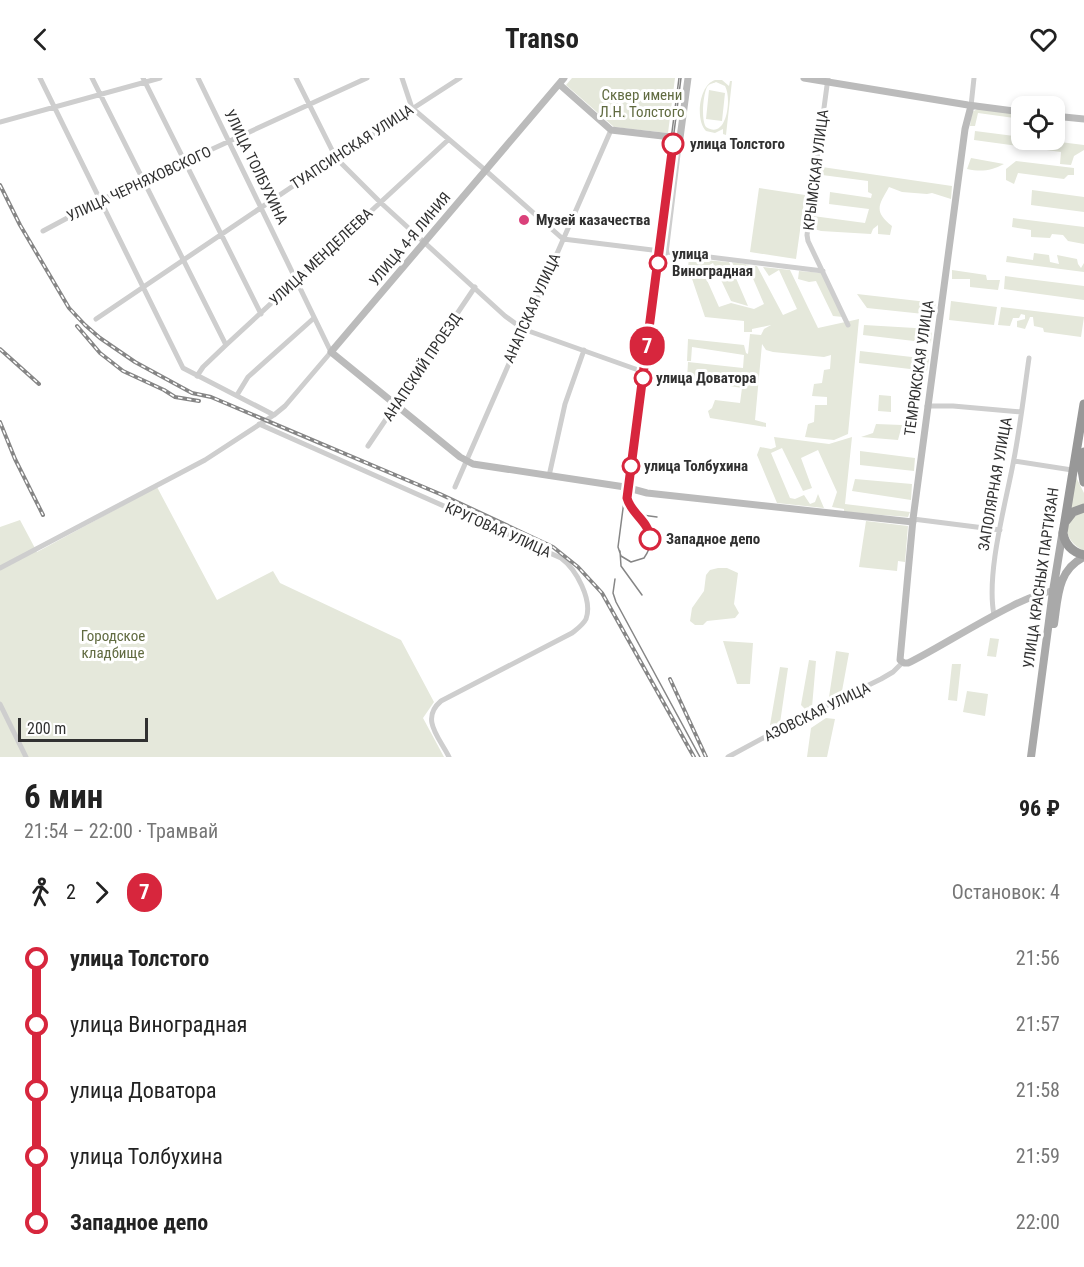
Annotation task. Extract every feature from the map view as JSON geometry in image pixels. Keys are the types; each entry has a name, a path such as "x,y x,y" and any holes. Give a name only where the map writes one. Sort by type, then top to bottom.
{"highway":[{"name":"УЛИЦА КРАСНЫХ ПАРТИЗАН","path":"1065,525 1084,404"},
{"name":"УЛИЦА КРАСНЫХ ПАРТИЗАН","path":"1084,452 1082,470 1084,482"},
{"path":"1084,508 1073,512 1065,525 1064,537 1076,553 1084,556"}],"main road":[{"name":"УЛИЦА КРАСНЫХ ПАРТИЗАН","path":"1031,757 1065,525"},
{"name":"УЛИЦА КРАСНЫХ ПАРТИЗАН","path":"1036,757 1056,591 1065,572 1084,556"}],"street":[{"path":"40,78 183,368 274,415"},
{"path":"92,78 226,345"},
{"path":"0,122 56,108 144,80 159,78"},
{"name":"УЛИЦА ТОЛБУХИНА","path":"198,78 331,352 396,406 472,464 625,487 647,493 913,521"},
{"path":"296,78 336,158 380,202 505,316 523,329 640,370"},
{"name":"УЛИЦА ЧЕРНЯХОВСКОГО","path":"43,231 101,200 368,78"},
{"path":"402,78 412,108 563,239 823,271"},
{"name":"ТУАПСИНСКАЯ УЛИЦА","path":"96,319 143,285 184,261 261,207 459,78"},
{"path":"552,78 561,81 611,130 680,138"},
{"path":"666,253 688,78"},
{"path":"804,78 1011,111"},
{"name":"ТЕМРЮКСКАЯ УЛИЦА","path":"902,663 899,658 900,646 927,406 974,78"},
{"path":"144,80 261,314"},
{"name":"КРЫМСКАЯ УЛИЦА","path":"828,80 807,235 848,325"},
{"name":"УЛИЦА 4-Я ЛИНИЯ","path":"0,568 205,460 285,406 561,81"},
{"path":"1065,117 1084,119"},
{"name":"АНАПСКАЯ УЛИЦА","path":"455,487 611,130"},
{"name":"УЛИЦА МЕНДЕЛЕЕВА","path":"197,376 226,345 448,140"},
{"name":"АНАПСКИЙ ПРОЕЗД","path":"368,446 475,287"},
{"path":"237,395 248,377 314,318"},
{"path":"549,476 565,404 584,350"},
{"name":"ЗАПОЛЯРНАЯ УЛИЦА","path":"994,615 992,594 1000,530 1014,461 1029,358"},
{"path":"927,406 1021,412"},
{"name":"КРУГОВАЯ УЛИЦА","path":"259,424 561,558 573,570 585,594 587,609 586,619 580,627 441,701 434,707 430,716 431,722 449,757"},
{"path":"1014,461 1072,470"},
{"path":"913,521 1000,530"},
{"path":"902,663 919,658 994,615 1040,593 1056,591"},
{"name":"АЗОВСКАЯ УЛИЦА","path":"728,757 881,679 902,663"},
{"path":"0,704 26,757"}],"green space":[{"name":"Сквер имени Л.Н. Толстого","path":"572,78 675,78 668,133 614,127 566,85"},
{"path":"722,80 729,86 732,81 726,135 723,134 723,129 715,133 706,131 703,126 700,103 705,89 710,83","holes":["716,82 725,86 728,99 726,116 719,128 713,130 706,127 703,119 707,87"]},
{"path":"709,90 725,93 722,121 706,119"},
{"path":"981,107 1011,112 1011,118 978,113 975,126 970,126 972,112"},
{"path":"975,131 1011,136 1011,145 974,140"},
{"path":"1065,143 1084,145 1084,150 1074,156 1071,165 1060,164 1061,152 1046,150 1065,150"},
{"path":"971,158 1004,164 986,170 967,169"},
{"path":"1016,161 1074,168 1074,175 1068,175 1064,179 1018,173 1014,184 1006,180 1006,169"},
{"path":"822,167 952,186 951,199 932,193 902,192 889,187 881,203 880,212 892,226 890,235 878,234 878,225 871,234 821,231 811,228 813,216 865,223 869,209 829,204 830,192 871,198 872,194 868,192 868,181 822,175"},
{"path":"759,188 805,195 796,259 750,252"},
{"path":"1032,190 1084,197 1084,212 1031,205"},
{"path":"1013,218 1084,227 1084,244 1068,241 1063,235 1052,234 1050,238 1031,237 1031,230 1012,227"},
{"path":"1034,253 1049,255 1050,262 1059,264 1057,255 1077,259 1081,268 1084,263 1084,272 1006,262 1007,256 1033,260"},
{"path":"689,259 729,262 748,306 731,301 713,263 702,269 719,307 731,303 754,309 764,304 748,267 736,272 732,262 757,266 783,315 797,309 779,270 769,276 763,267 790,270 818,328 859,319 848,434 834,440 805,437 808,424 814,422 815,405 827,405 827,397 812,396 814,384 822,383 824,370 830,369 831,355 824,357 773,352 766,350 762,344 755,420 766,423 766,427 710,418 708,411 715,400 740,403 742,388 687,379 688,362 743,368 744,355 692,347 691,361 687,361 688,339 744,345 748,354 750,334 761,335 764,329 771,325 752,329 752,332 744,332 744,321 705,317 688,267"},
{"path":"952,270 986,275 987,280 1000,280 998,290 970,287 970,279 952,279"},
{"path":"799,271 823,273 843,317 833,316 816,281 798,279"},
{"path":"1005,276 1084,286 1084,300 1004,289"},
{"path":"857,294 936,303 933,315 867,308"},
{"path":"951,301 997,307 994,325 949,320"},
{"path":"1001,307 1084,317 1081,337 1044,332 1043,328 1034,326 1033,317 1030,317 1025,329 1017,327 1017,321 1025,319 1025,315 1021,314 1019,318 1013,318 1010,326 998,325"},
{"path":"864,325 932,329 931,343 863,335"},
{"path":"860,351 929,359 927,371 859,363"},
{"path":"879,395 891,396 891,412 878,411"},
{"path":"876,424 902,425 898,440 861,437 873,433"},
{"path":"774,437 829,444 852,437 845,504 910,512 908,517 844,512 844,509 832,507 837,492 818,450 801,458 812,488 803,491 782,448 771,453 790,498 795,499 804,495 810,504 815,502 818,494 824,508 777,503 757,455 760,447 771,449 776,447"},
{"path":"860,451 915,458 914,471 860,465"},
{"path":"1076,477 1084,493 1084,505 1072,508 1070,507"},
{"path":"855,479 912,484 911,500 852,491"},
{"name":"Городское кладбище","path":"157,487 217,600 273,571 280,583 401,640 434,702 423,718 444,757 0,757 0,527 20,520 37,552"},
{"path":"1084,512 1084,551 1072,542 1067,531 1071,520"},
{"path":"866,521 908,526 905,562 898,561 897,571 859,567"},
{"path":"727,568 738,573 734,604 739,613 735,618 707,621 703,625 695,625 690,621 692,608 704,591 706,575 710,570"},
{"path":"990,638 999,639 996,657 987,656"},
{"path":"723,641 753,643 750,684 737,684"},
{"path":"836,651 849,653 842,691 829,697"},
{"path":"809,660 816,661 812,707 806,710 801,705"},
{"path":"952,664 961,664 957,701 948,700"},
{"path":"780,667 788,668 780,723 774,727 770,725"},
{"path":"967,691 988,694 985,716 963,712"},
{"path":"826,718 835,719 827,757 807,757 811,728"}],"tram line":[{"path":"679,78 618,547 621,556 631,562 644,558 651,540 627,498 681,78"},
{"name":"7","path":"650,539 648,529 630,507 627,498 673,144"},
{"path":"634,511 642,515 657,517"},
{"path":"620,551 621,566 642,595"},
{"path":"615,579 613,593 616,602 700,757"}],"railway":[{"path":"0,185 20,225 69,308 100,338 135,362 192,393 211,397 440,494 553,547 578,567 602,593 694,757"},
{"path":"77,326 100,353 123,371 175,397 199,401"},
{"path":"0,349 39,384"},
{"path":"0,422 15,459 43,515"},
{"path":"670,679 706,757"}],"place":[{"name":"улица Толстого","path":"673,144"},
{"name":"Музей казачества","path":"524,220"},
{"name":"улица Виноградная","path":"658,263"},
{"name":"улица Доватора","path":"643,378"},
{"name":"улица Толбухина","path":"631,466"},
{"name":"Западное депо","path":"650,539"}]}
